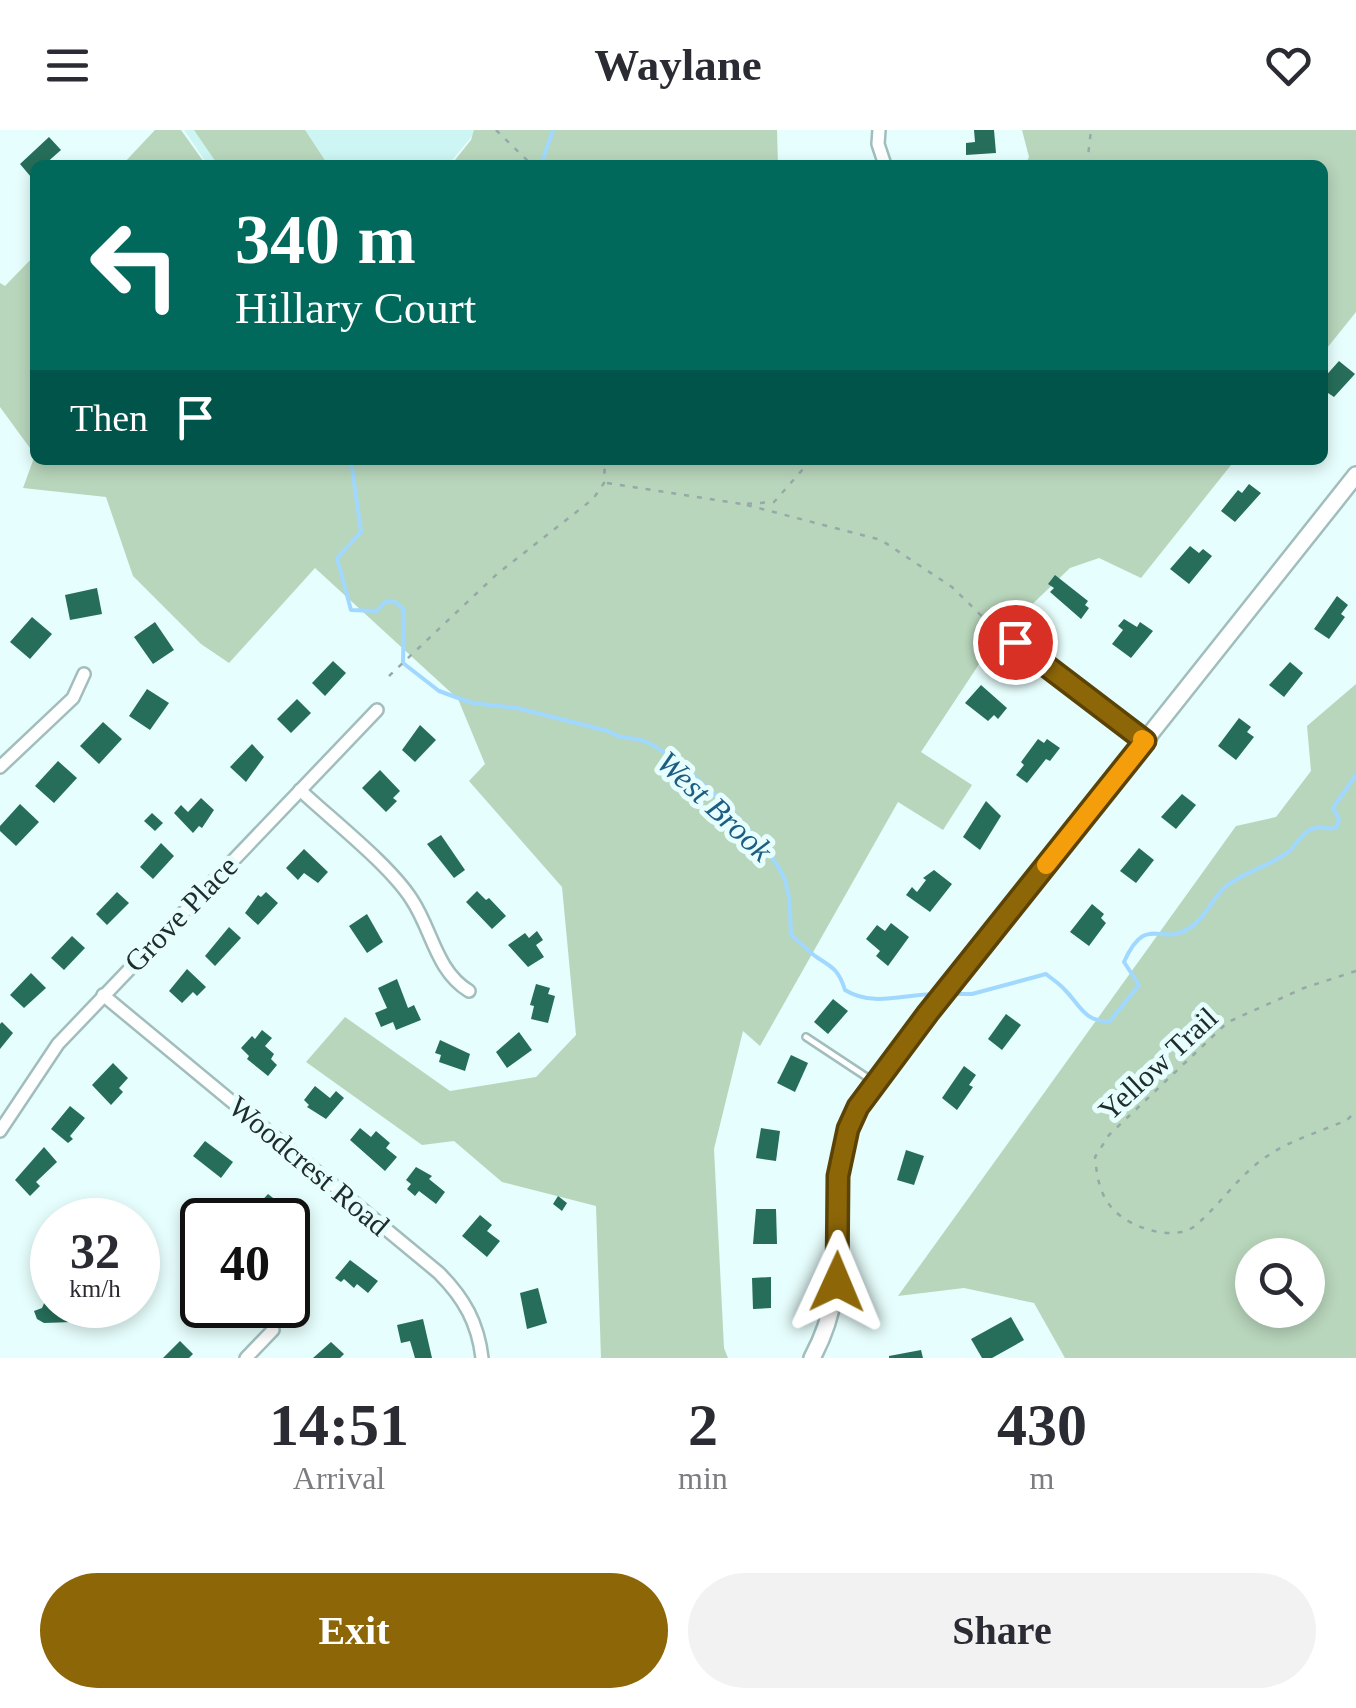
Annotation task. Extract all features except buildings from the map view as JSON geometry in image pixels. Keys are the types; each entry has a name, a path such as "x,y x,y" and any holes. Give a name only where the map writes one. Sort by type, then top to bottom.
{"street":[{"path":"879,130 883,160"},
{"path":"812,1358 831,1316 837,1291 838,1176 842,1152 853,1118 874,1082 1356,475"},
{"path":"1015,642 1145,741"},
{"path":"0,767 73,698 84,674"},
{"name":"Grove Place","path":"0,1131 58,1044 377,710"},
{"path":"300,790 413,900 454,982 469,990"},
{"name":"Woodcrest Road","path":"103,996 439,1274 472,1317 482,1358"},
{"path":"246,1358 272,1330"}],"lane":[{"path":"806,1038 874,1082"}],"path":[{"path":"496,130 527,160"},
{"path":"1089,160 1092,130"},
{"path":"390,676 428,635 497,574 593,498 604,483 605,465"},
{"path":"744,504 774,502 807,465"},
{"path":"604,483 744,504 880,540 952,587 994,628"},
{"name":"Yellow Trail","path":"1356,971 1304,988 1228,1022 1110,1135 1095,1157 1098,1185 1113,1209 1137,1226 1164,1233 1194,1228 1234,1183 1270,1154 1347,1120 1356,1112"}],"shaded area":[{"path":"184,130 477,130 452,160 205,160"}],"green space":[{"path":"155,130 181,130 202,160 127,160"},
{"path":"194,130 305,130 325,160 215,160"},
{"path":"474,130 777,130 778,160 455,160"},
{"path":"1022,130 1356,130 1356,312 1328,347 1328,160 1028,160"},
{"path":"30,260 30,448 0,407 0,283 5,286"},
{"path":"31,465 1231,465 1141,578 1099,558 1070,568 995,640 921,752 972,785 943,830 898,802 760,1046 743,1031 714,1149 724,1348 728,1358 601,1358 596,1206 502,1182 454,1141 422,1145 306,1062 345,1017 450,1091 536,1077 576,1035 562,887 469,781 485,764 458,699 315,568 229,663 201,644 133,576 106,497 23,488"},
{"path":"1356,684 1356,1358 1065,1358 1034,1303 964,1288 898,1296 1236,826 1276,817 1311,771 1307,726"}],"waterway":[{"name":"West Brook","path":"543,160 553,130"},
{"name":"West Brook","path":"352,465 361,532 337,558 351,610 377,611 385,602 394,601 404,610 403,663 439,691 472,703 517,708 644,741 659,749 724,803 764,847 785,881 791,935 835,971 845,990 879,999 938,994"},
{"name":"West Brook","path":"952,994 972,994 1046,974 1089,1016 1110,1021 1139,985 1124,962 1140,938 1147,934 1171,935 1191,927 1226,886 1287,853 1311,829 1337,827 1339,819 1333,808 1356,775"}],"slow traffic":[{"path":"1046,865 1145,741 1142,739"}],"route":[{"path":"837,1282 838,1176 848,1129 858,1107 869,1088 1145,741 1015,642"}]}
